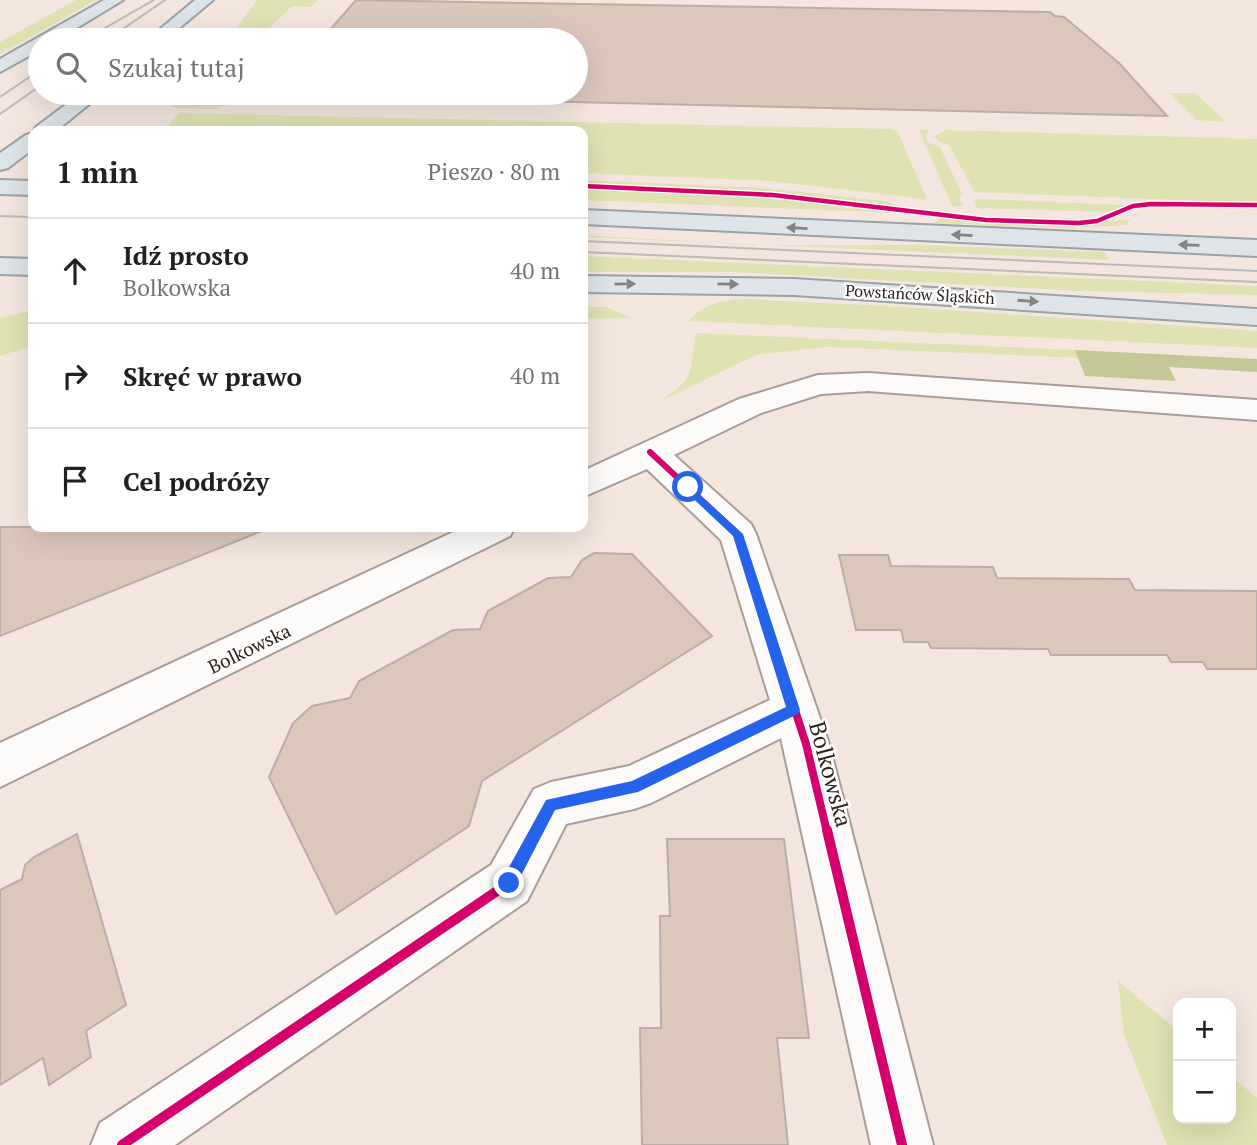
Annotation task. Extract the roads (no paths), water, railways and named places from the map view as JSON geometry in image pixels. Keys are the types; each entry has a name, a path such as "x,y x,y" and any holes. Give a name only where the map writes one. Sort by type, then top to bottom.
{"main road":[{"path":"66,28 115,0"},
{"path":"170,28 205,0"},
{"path":"0,67 28,50"},
{"path":"50,126 77,105"},
{"path":"0,163 28,143"},
{"path":"0,187 28,188"},
{"path":"588,217 1257,248"},
{"path":"0,266 28,267"},
{"name":"Powstańców Śląskich","path":"588,284 794,287 1257,317"}],"street":[{"path":"588,483 750,406 818,385 868,382 1257,410"},
{"name":"Bolkowska","path":"650,452 738,534 806,744 902,1145"},
{"name":"Bolkowska","path":"0,766 487,532"},
{"path":"122,1145 509,883 551,805 634,787 794,710"}],"tram line":[{"path":"105,28 154,0"},
{"path":"124,28 165,0"},
{"path":"0,97 28,78"},
{"path":"0,114 28,94"},
{"path":"0,216 28,217"},
{"path":"588,241 1257,271"},
{"path":"588,252 1257,282"}]}
